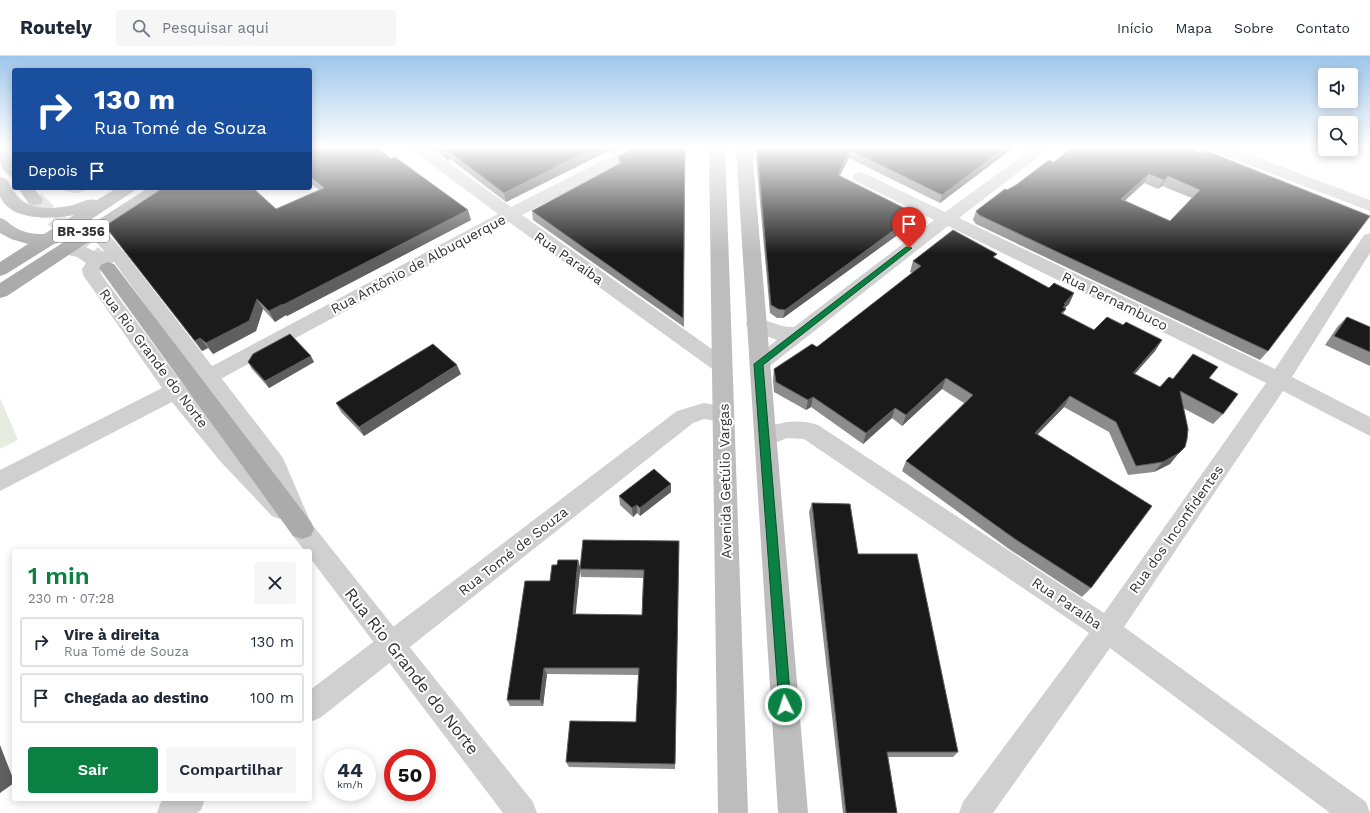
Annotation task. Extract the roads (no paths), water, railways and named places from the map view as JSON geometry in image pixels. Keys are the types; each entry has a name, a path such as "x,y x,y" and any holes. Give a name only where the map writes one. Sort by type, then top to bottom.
{"main road":[{"path":"1,183 13,202 24,210 38,213 59,212 86,206 125,190"},
{"name":"Avenida Getúlio Vargas","path":"718,183 733,813"},
{"path":"746,183 793,813"},
{"path":"0,270 125,190"},
{"path":"0,292 156,190"},
{"name":"BR-356","path":"47,240 87,230 113,218"},
{"path":"0,223 10,232 30,238 47,240"},
{"path":"108,262 302,529"}],"street":[{"name":"Rua Paraíba","path":"466,183 722,366"},
{"name":"Rua Antônio de Albuquerque","path":"208,376 570,183"},
{"name":"Rua Pernambuco","path":"873,183 945,220 1279,380 1370,427"},
{"path":"759,364 945,220 995,183"},
{"path":"1310,183 1370,206"},
{"name":"Rua Rio Grande do Norte","path":"95,230 108,262 208,376 275,465 302,529"},
{"name":"Rua dos Inconfidentes","path":"974,813 1107,630 1279,380 1370,239"},
{"name":"Rua Rio Grande do Norte","path":"66,249 82,252 108,262"},
{"name":"Rua Rio Grande do Norte","path":"108,262 91,269 92,275 175,391 250,480 302,529 522,813"},
{"path":"756,324 774,333 786,335 799,333"},
{"path":"0,481 175,391"},
{"name":"Rua Tomé de Souza","path":"312,706 392,646 685,417 704,411 723,414"},
{"name":"Rua Paraíba","path":"765,438 783,430 794,428 810,431 1107,630 1355,813"},
{"path":"172,813 187,801"}],"tunnel":[{"path":"35,200 107,268"}]}
